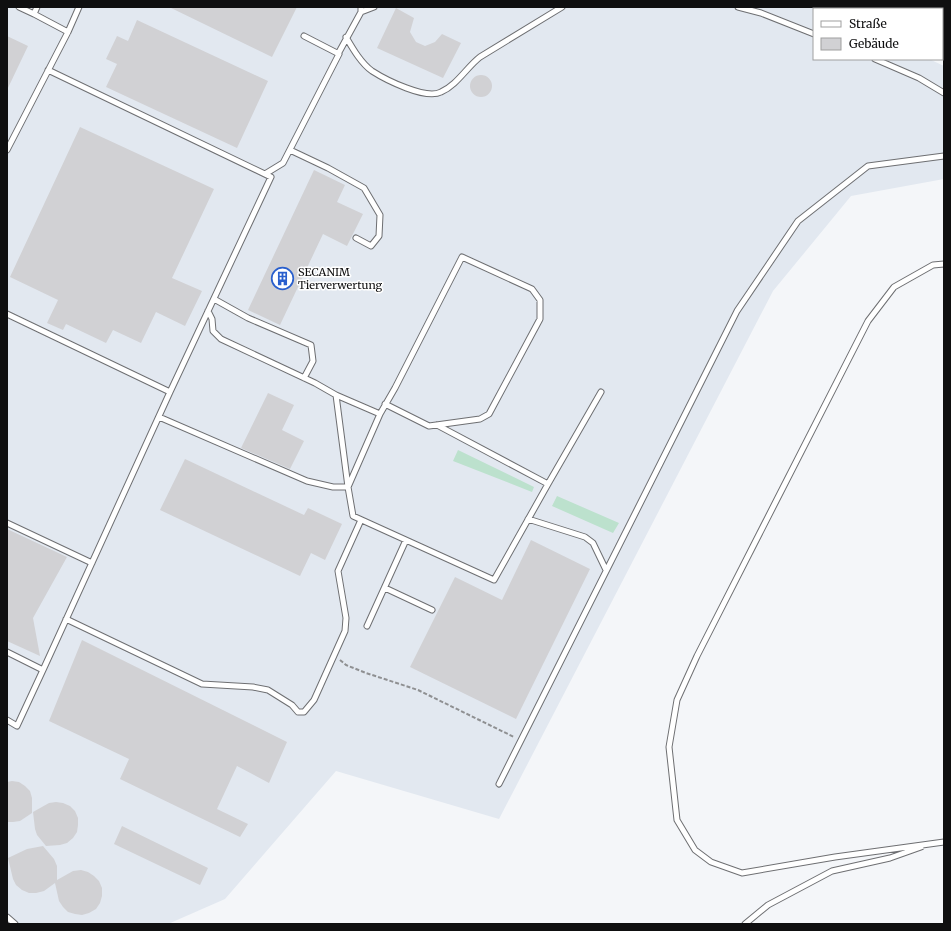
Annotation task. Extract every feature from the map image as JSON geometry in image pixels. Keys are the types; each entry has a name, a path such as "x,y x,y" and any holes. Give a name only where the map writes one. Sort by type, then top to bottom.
{"lane":[{"path":"19,7 68,32"},
{"path":"34,14 37,7"},
{"path":"7,150 68,32 79,7"},
{"path":"265,174 282,163 290,150 361,9 373,7"},
{"path":"346,37 361,60 372,71 414,92 428,94 441,93 453,84 471,64 480,57 562,7"},
{"path":"738,7 761,13 813,34"},
{"path":"304,36 338,54"},
{"path":"877,60 919,78 944,93"},
{"path":"7,720 17,726 170,392 271,177 48,70"},
{"path":"290,150 328,168 364,188 380,215 379,236 371,246 356,238"},
{"path":"499,784 737,311 798,221 868,166 944,156"},
{"path":"348,487 380,414 385,404 395,388 462,257 532,290 540,300 540,319 489,414 480,419 429,426 385,404"},
{"path":"944,264 933,265 894,287 868,321 685,681 677,700 669,747 677,820 695,850 711,862 742,873 835,857 944,842"},
{"path":"214,299 248,318 311,345 313,361 304,378"},
{"path":"208,311 212,319 213,331 220,339 304,378 336,395 380,414"},
{"path":"7,314 170,392"},
{"path":"336,395 353,516 494,580 601,392"},
{"path":"159,416 307,481 333,487 348,487"},
{"path":"437,425 548,484"},
{"path":"528,519 585,537 592,543 606,570"},
{"path":"66,619 202,684 253,687 268,690 292,705 298,712 304,712 314,700 345,631 346,618 338,571 361,520"},
{"path":"7,523 92,563"},
{"path":"367,626 406,540"},
{"path":"385,588 432,610"},
{"path":"7,652 43,670"},
{"path":"745,924 768,905 832,871 890,858 933,843"},
{"path":"7,918 15,924"}],"path":[{"path":"334,655 346,664 372,676 418,690 521,740"}],"shaded area":[{"path":"7,7 810,7 813,8 813,60 931,60 944,66 944,179 851,196 773,291 499,819 336,771 225,899 168,924 7,924"}],"green space":[{"path":"458,450 534,487 532,492 453,461"},
{"path":"557,496 619,523 613,533 552,506"}],"building":[{"path":"169,7 297,7 272,57"},
{"path":"396,8 414,18 410,32 416,42 425,46 435,42 442,34 461,43 443,78 377,48"},
{"path":"137,20 268,81 237,148 106,87 117,64 106,59 117,36 128,41"},
{"path":"7,36 28,46 7,90"},
{"path":"481,75 489,78 492,86 489,94 481,97 473,94 470,86 473,78"},
{"path":"80,127 214,189 172,278 202,291 185,326 156,312 141,343 113,330 106,343 66,324 63,330 47,323 58,300 10,277"},
{"name":"SECANIM Tierverwertung","path":"314,170 345,185 337,202 363,214 347,246 323,234 280,325 248,310"},
{"path":"268,393 294,405 282,430 304,441 290,469 241,448"},
{"path":"185,459 304,515 308,508 342,524 325,560 311,553 300,576 160,510"},
{"path":"7,529 67,557 33,618 40,656 7,641"},
{"path":"531,540 590,569 516,719 410,667 455,577 502,600"},
{"path":"82,640 287,742 269,783 237,766 217,809 248,824 240,837 120,779 129,759 49,721"},
{"path":"7,782 19,782 30,791 32,798 32,813 20,821 7,822"},
{"path":"56,802 70,806 75,811 78,818 77,832 67,843 46,846 37,835 33,812 49,803"},
{"path":"122,826 208,868 200,885 114,844"},
{"path":"43,846 54,859 57,866 57,880 73,871 81,870 88,872 99,881 102,888 102,896 96,909 82,915 68,912 59,901 55,883 44,891 36,893 29,893 16,885 8,858 27,849"}],"place":[{"name":"SECANIM Tierverwertung","path":"282,278"}]}
